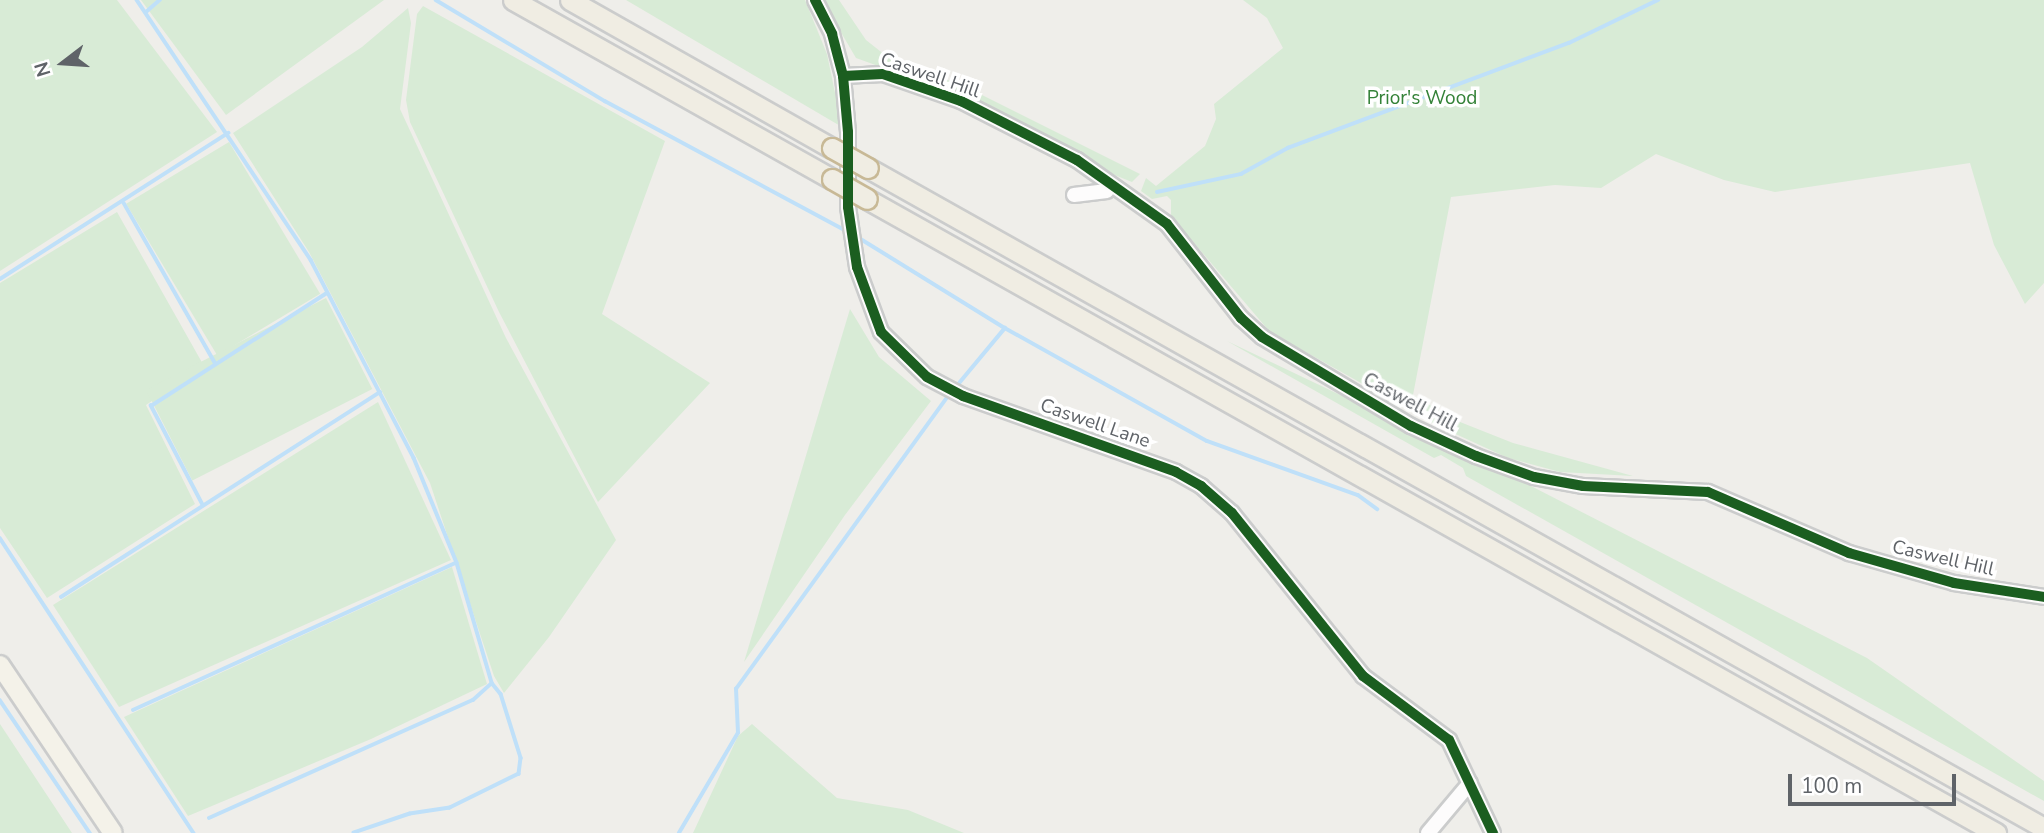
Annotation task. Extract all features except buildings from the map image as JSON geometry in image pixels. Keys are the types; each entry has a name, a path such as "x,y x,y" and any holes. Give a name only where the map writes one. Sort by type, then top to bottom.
{"highway":[{"path":"513,0 1996,833"},
{"path":"570,0 2044,828"}],"main road":[{"path":"0,665 113,833"}],"street":[{"name":"Caswell Lane","path":"815,0 832,34 843,76 848,207 857,267 866,301 881,332 928,377 963,396 1141,458 1201,486 1232,513 1363,676 1449,740 1493,833"},
{"name":"Caswell Hill","path":"843,76 883,74 961,102 1093,170 1167,224 1241,318 1262,337 1410,426 1476,456 1534,477 1583,486 1708,492 1849,553 1954,583 2044,597"},
{"path":"1093,170 1079,194 1107,191"},
{"path":"1428,833 1470,783"}],"green space":[{"path":"0,0 117,0 217,132 0,271"},
{"path":"141,0 384,0 226,115"},
{"path":"626,0 805,0 827,54 842,127"},
{"path":"822,0 839,0 866,40 885,55 970,89 1140,174 1132,182 1117,176 948,91 856,58"},
{"name":"Prior's Wood","path":"1243,0 2044,0 2044,283 2025,304 1994,245 1970,163 1775,192 1724,180 1656,154 1601,188 1555,185 1451,197 1413,395 1455,420 1513,443 1633,476 1560,472 1508,458 1436,425 1270,332 1171,216 1171,200 1167,196 1152,199 1141,191 1146,178 1156,186 1205,146 1216,119 1214,104 1283,48 1267,18"},
{"path":"423,6 665,141 602,314 710,383 598,502 499,312 410,122 406,100 417,14"},
{"path":"408,8 411,23 400,109 506,338 616,540 549,637 504,693 494,676 430,483 309,252 233,133 362,47"},
{"path":"229,142 320,294 217,356 126,204"},
{"path":"117,212 204,366 146,405 195,504 47,598 0,528 0,283"},
{"path":"326,298 372,389 192,481 146,390"},
{"path":"850,309 879,357 931,401 845,515 744,662"},
{"path":"1227,341 1529,485 1867,658 2044,781 2044,801 1466,476 1463,468 1441,455 1434,458"},
{"path":"378,402 451,560 119,707 53,605"},
{"path":"452,567 487,684 371,739 188,816 124,717"},
{"path":"0,724 33,774 72,833 0,833"},
{"path":"752,724 837,798 908,810 964,833 693,833 738,736"}],"waterway":[{"path":"137,0 311,260 414,458 457,563 492,683 501,694 521,758 519,774 450,808 410,814 354,833"},
{"path":"146,12 160,0"},
{"path":"436,0 605,101 846,231"},
{"path":"1157,192 1241,174 1288,148 1569,43 1658,0"},
{"path":"0,279 228,133"},
{"path":"124,203 216,364"},
{"path":"856,236 1005,328 1207,441 1358,495 1377,509"},
{"path":"203,506 151,406 327,293"},
{"path":"955,388 1005,328"},
{"path":"61,597 380,392"},
{"path":"679,833 738,733 736,689 950,393"},
{"path":"0,538 194,833"},
{"path":"133,710 456,563"},
{"path":"209,818 473,700 492,683"},
{"path":"0,700 90,833"}],"cycle path":[{"path":"815,0 832,34 843,76 848,132 848,207 857,267 881,332 927,377 963,396 1176,472 1201,486 1232,513 1363,676 1449,740 1493,833"},
{"path":"843,76 883,74 961,101 1077,160 1167,224 1241,318 1262,337 1411,426 1476,456 1534,477 1583,486 1708,492 1849,553 1954,583 2044,597"}]}
